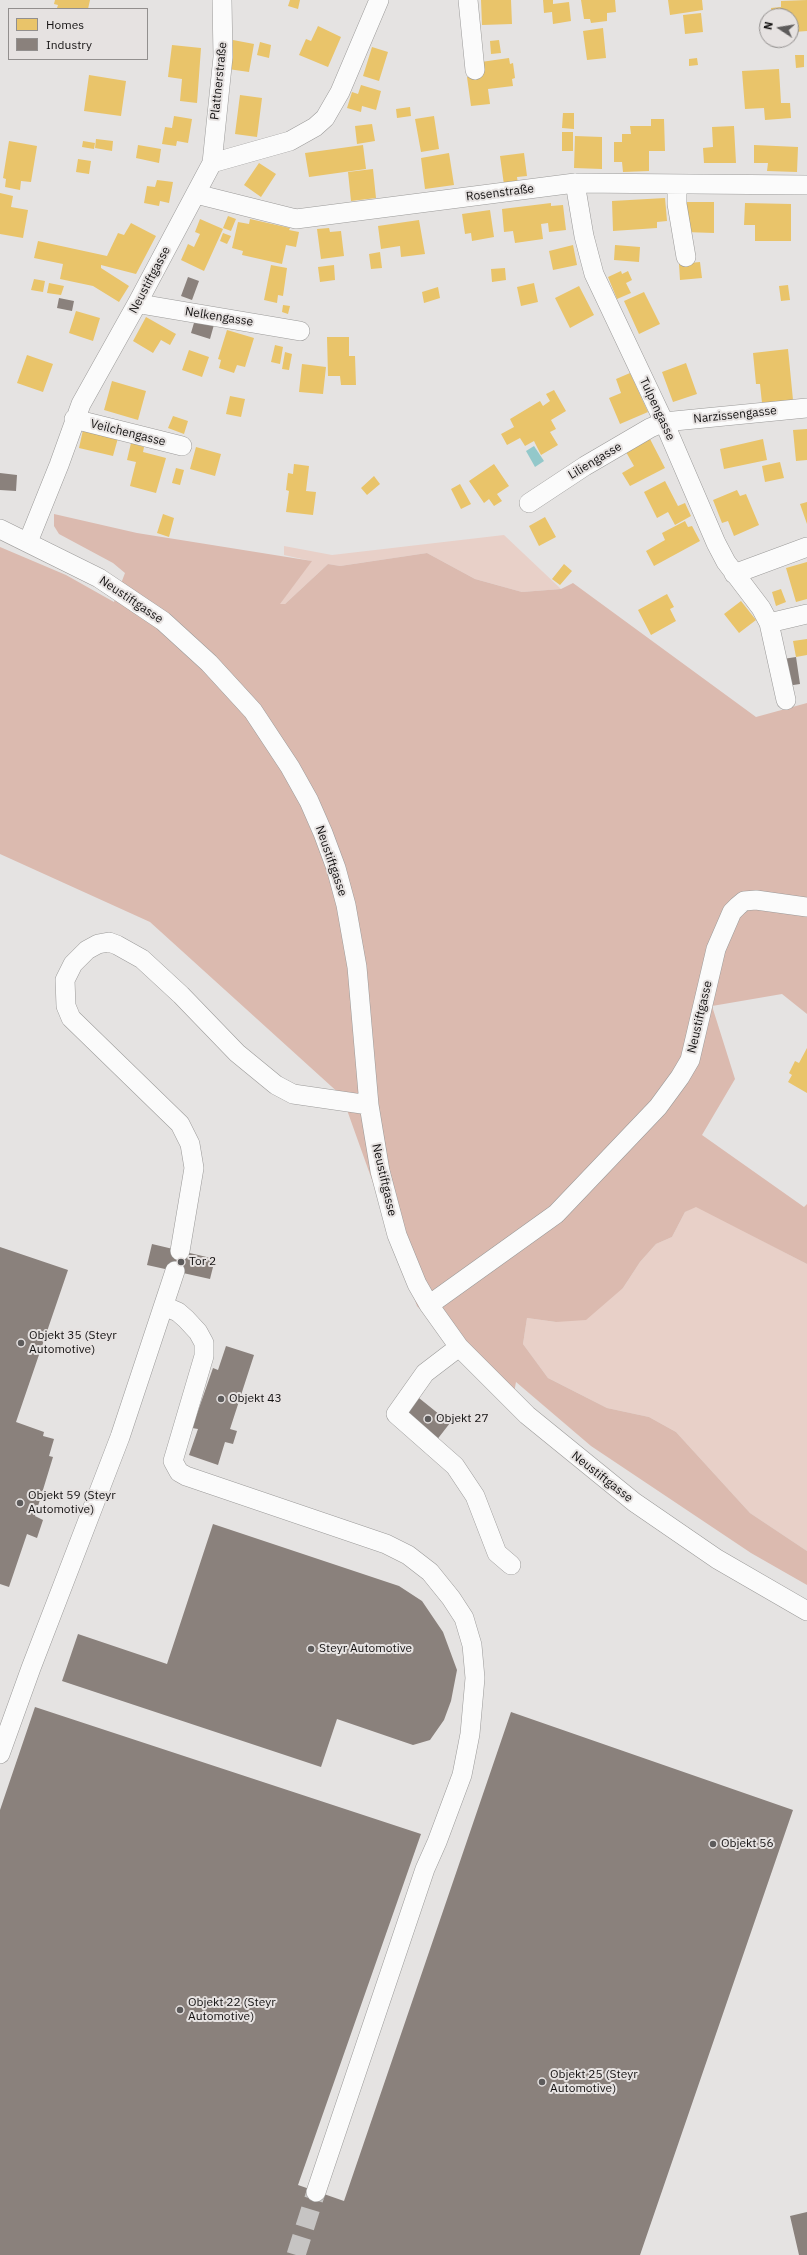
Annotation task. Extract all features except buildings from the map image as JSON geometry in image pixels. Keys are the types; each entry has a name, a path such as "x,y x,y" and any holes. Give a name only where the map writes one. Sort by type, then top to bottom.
{"street":[{"name":"Plattnerstraße","path":"212,163 223,57 222,0"},
{"path":"212,163 290,141 315,127 325,118 340,92 379,0"},
{"path":"468,0 475,70"},
{"name":"Neustiftgasse","path":"212,163 74,419 59,465 28,542 99,578 163,621 209,663 236,692 272,738 309,801 336,868 346,905 357,967 369,1105 380,1171 397,1235 417,1284 429,1305 459,1347 528,1415 634,1502 717,1559 807,1611"},
{"name":"Rosenstraße","path":"196,194 296,219 575,183 807,185"},
{"name":"Tulpengasse","path":"575,183 584,236 594,274 664,422 716,542 734,574 761,608 769,623 786,700"},
{"path":"677,184 677,204 686,257"},
{"name":"Nelkengasse","path":"138,302 146,305 300,331"},
{"name":"Narzissengasse","path":"664,422 807,408"},
{"name":"Veilchengasse","path":"74,419 182,446"},
{"name":"Liliengasse","path":"529,503 585,466 650,428 664,422"},
{"path":"0,529 28,542"},
{"path":"734,574 807,547"},
{"path":"769,623 807,614"},
{"name":"Neustiftgasse","path":"429,1305 556,1214 658,1107 690,1060 716,949 732,912 744,901 756,900 807,907"},
{"path":"180,1251 194,1168 190,1144 180,1124 79,1026 68,1012 64,992 65,980 73,964 87,950 98,944 109,942 117,944 142,959 181,995 237,1053 276,1085 294,1094 369,1105"},
{"path":"0,1754 31,1668 120,1437 175,1271"},
{"path":"164,1306 178,1312 186,1319 198,1332 204,1343 204,1356 201,1368 173,1461 179,1472 386,1544 408,1555 430,1572 451,1598 464,1618 472,1645 475,1678 470,1734 462,1775 422,1876 316,2192"},
{"path":"459,1347 425,1373 396,1414 456,1466 475,1496 497,1553 511,1565"}],"shaded area":[{"path":"54,514 137,533 312,561 280,604 285,604 328,564 340,566 427,553 475,579 522,592 561,589 573,583 756,717 807,703 807,1014 782,994 712,1006 735,1079 702,1135 804,1207 807,1204 807,1264 696,1207 685,1212 672,1237 656,1244 640,1262 623,1288 586,1320 556,1322 527,1318 523,1344 548,1378 607,1408 649,1417 676,1432 750,1513 807,1551 807,1585 751,1553 591,1446 516,1382 511,1409 417,1306 342,1096 150,922 0,854 0,547 66,575 114,602 125,573 113,563 59,534 54,526"},
{"path":"504,535 561,589 522,592 475,579 427,553 340,566 328,564 285,604 279,604 311,561 284,555 284,546 332,555"},
{"path":"696,1206 807,1264 807,1551 750,1513 676,1432 649,1417 607,1408 548,1378 523,1344 527,1318 556,1322 623,1288 640,1262 656,1244 672,1237 685,1212"}],"water":[{"path":"534,446 544,461 535,467 526,451"}],"tunnel":[{"path":"296,2255 316,2192"}],"place":[{"name":"Tor 2","path":"181,1262"},
{"name":"Objekt 35 (Steyr Automotive)","path":"21,1343"},
{"name":"Objekt 43","path":"221,1399"},
{"name":"Objekt 27","path":"428,1419"},
{"name":"Objekt 59 (Steyr Automotive)","path":"20,1503"},
{"name":"Steyr Automotive","path":"311,1649"},
{"name":"Objekt 56","path":"713,1844"},
{"name":"Objekt 22 (Steyr Automotive)","path":"180,2010"},
{"name":"Objekt 25 (Steyr Automotive)","path":"542,2082"}]}
